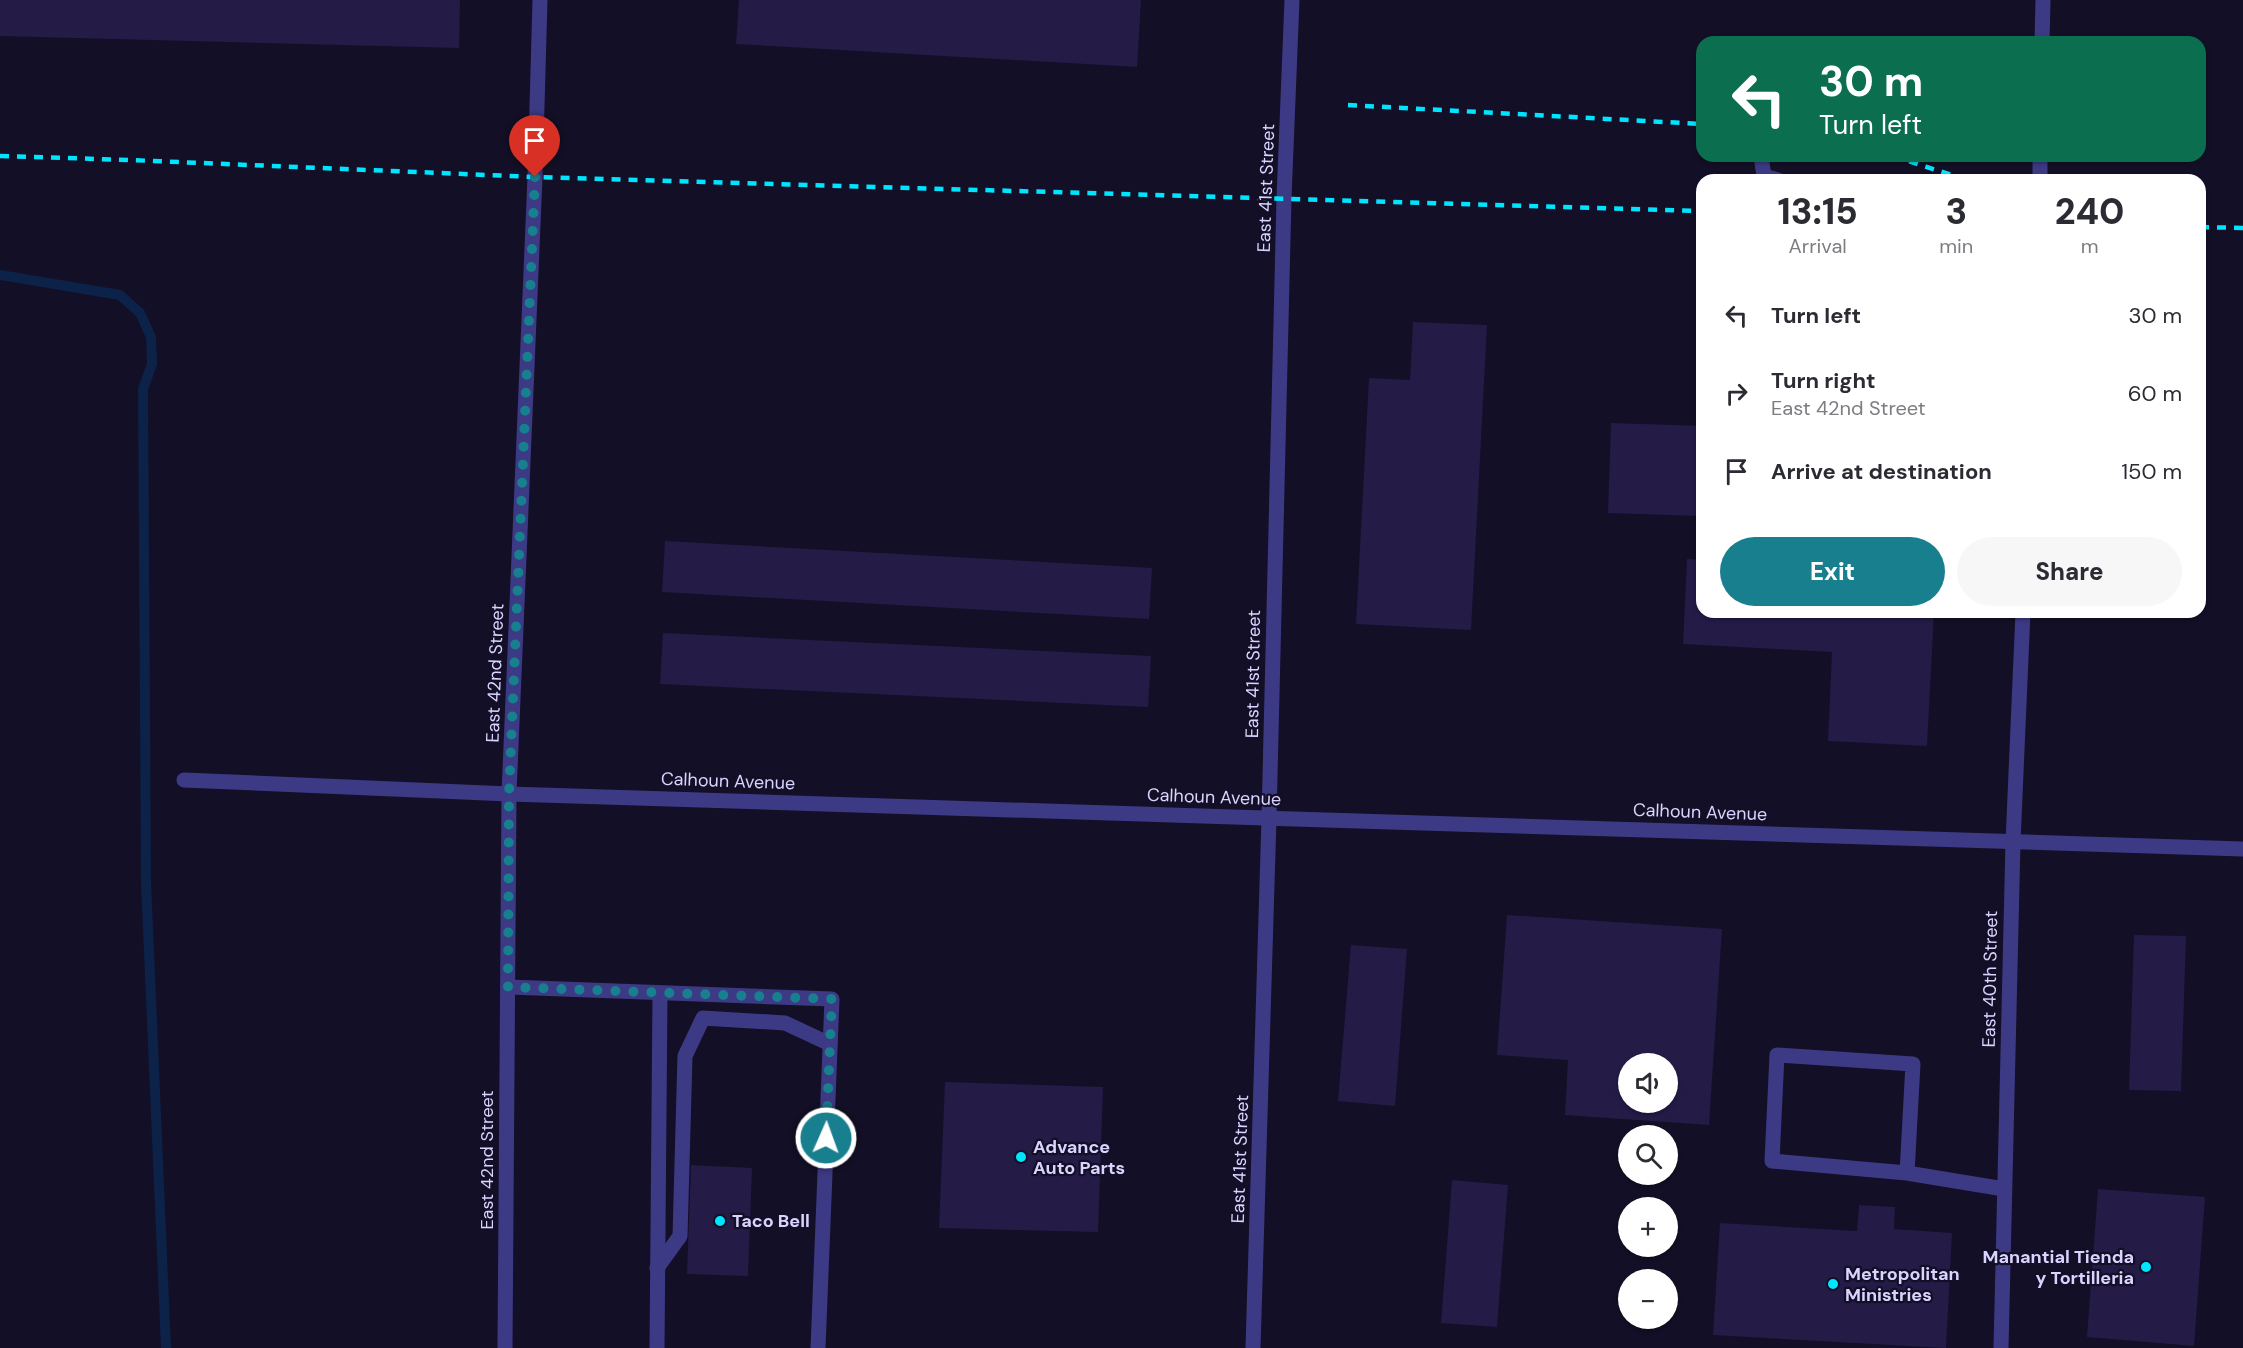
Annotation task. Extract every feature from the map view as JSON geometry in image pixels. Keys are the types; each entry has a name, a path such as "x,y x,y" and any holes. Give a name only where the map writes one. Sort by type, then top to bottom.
{"street":[{"name":"East 42nd Street","path":"505,1348 509,794 535,177 540,0"},
{"name":"East 41st Street","path":"1253,1348 1284,198 1292,0"},
{"path":"2042,36 2043,0"},
{"name":"East 40th Street","path":"2001,1348 2013,842 2023,618"},
{"name":"Calhoun Avenue","path":"184,780 509,794 2243,849"},
{"path":"508,987 832,999 819,1348"},
{"path":"657,1348 660,994"},
{"path":"657,1268 680,1236 685,1056 703,1018 785,1023 830,1044"},
{"path":"1906,1173 1913,1064 1777,1055 1773,1161 1906,1173 2004,1189"}],"building":[{"path":"0,0 460,0 459,48 0,36"},
{"path":"739,0 1141,0 1137,67 736,44"},
{"path":"1413,322 1487,325 1471,630 1356,624 1369,378 1410,380"},
{"path":"1611,423 1696,426 1696,516 1608,513"},
{"path":"665,541 1152,568 1149,619 662,592"},
{"path":"1687,559 1696,560 1696,618 1934,618 1927,746 1828,741 1832,652 1683,644"},
{"path":"663,633 1151,656 1148,707 660,684"},
{"path":"1507,915 1722,929 1709,1125 1565,1115 1568,1060 1497,1055"},
{"path":"2134,935 2186,936 2181,1091 2129,1090"},
{"path":"1351,945 1407,949 1395,1106 1338,1101"},
{"name":"Advance Auto Parts","path":"945,1082 1103,1087 1098,1232 939,1228"},
{"name":"Taco Bell","path":"691,1165 752,1168 748,1276 687,1274"},
{"path":"1452,1180 1508,1185 1497,1327 1441,1323"},
{"name":"Manantial Tienda y Tortilleria","path":"2098,1189 2205,1197 2194,1346 2087,1337"},
{"name":"Metropolitan Ministries","path":"1859,1205 1895,1207 1894,1229 1952,1233 1946,1348 1713,1335 1720,1223 1857,1231"}],"waterway":[{"path":"0,275 120,295 140,313 151,337 152,364 143,389 146,882 166,1348"}],"railway":[{"path":"1348,105 1696,124"},
{"path":"0,156 535,177 1696,211"},
{"path":"1912,162 1948,174"},
{"path":"2206,227 2243,228"}],"place":[{"name":"Advance Auto Parts","path":"1021,1157"},
{"name":"Taco Bell","path":"720,1221"},
{"name":"Manantial Tienda y Tortilleria","path":"2146,1267"},
{"name":"Metropolitan Ministries","path":"1833,1284"}],"route":[{"path":"535,177 509,794 508,987 832,999 826,1138"}]}
